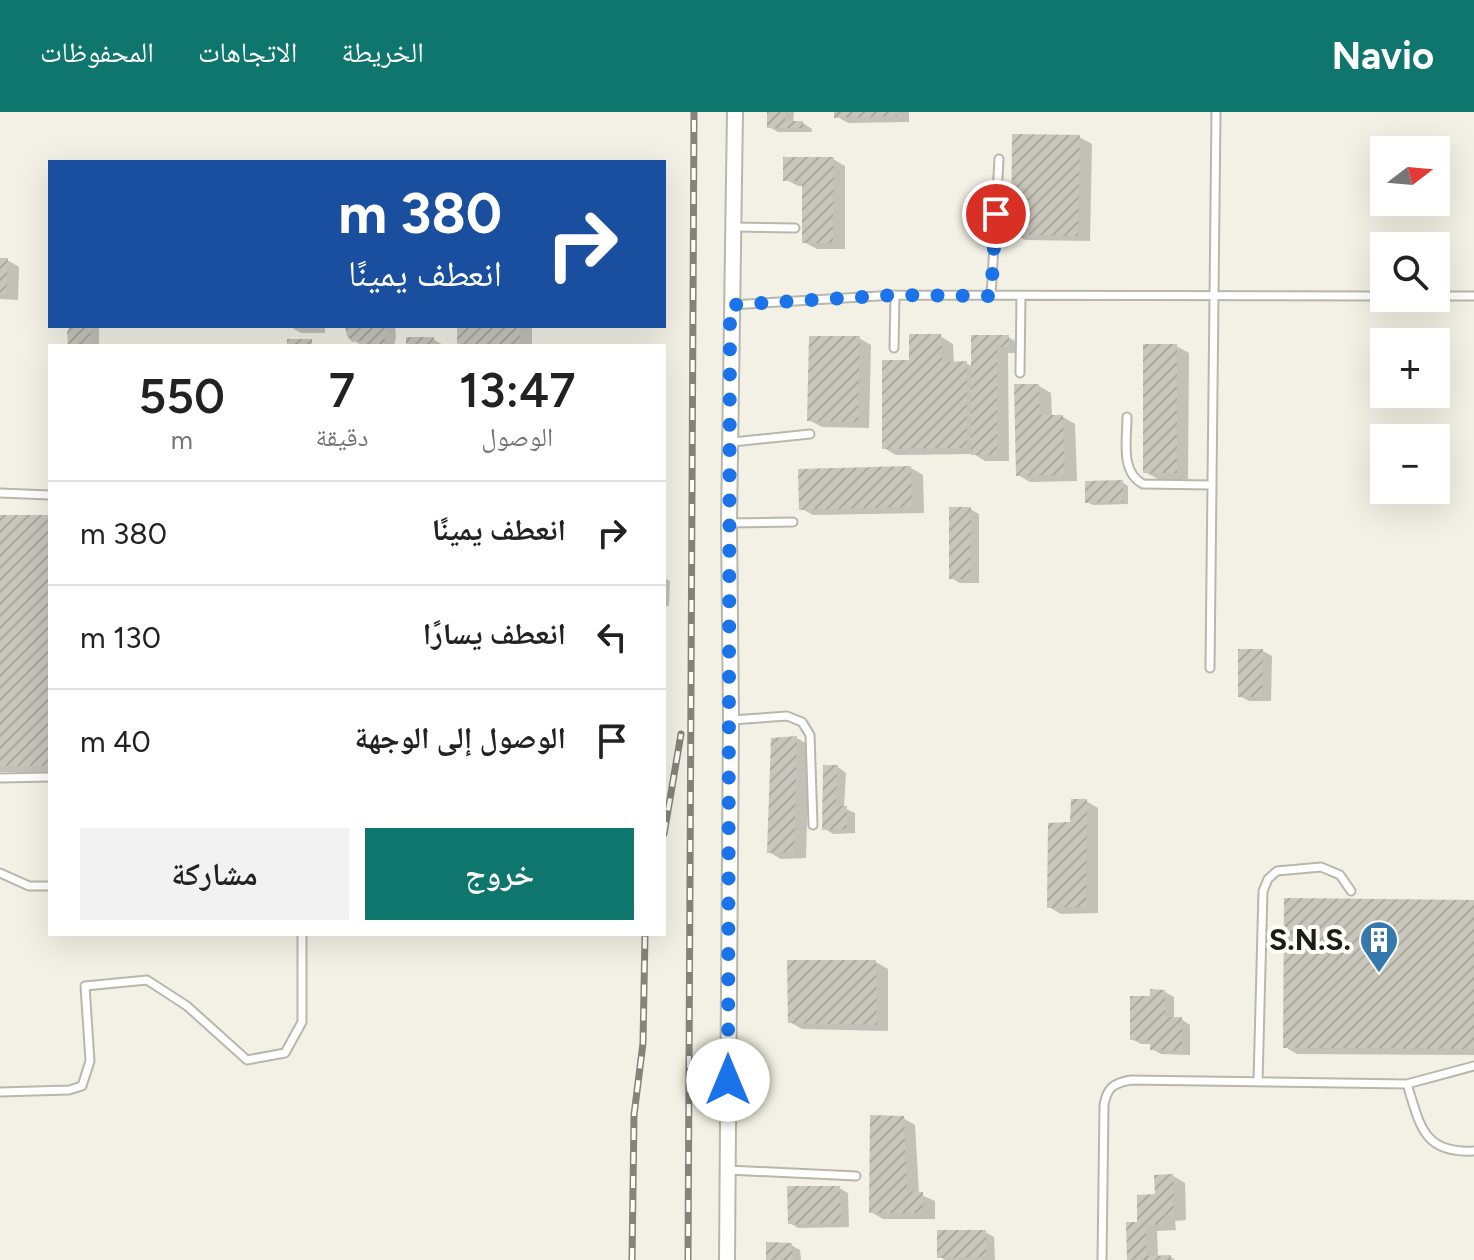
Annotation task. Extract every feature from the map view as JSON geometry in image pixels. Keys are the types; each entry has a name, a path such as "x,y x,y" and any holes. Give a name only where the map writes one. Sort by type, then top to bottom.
{"street":[{"path":"727,1260 731,720 729,523 732,442 730,305 735,112"}],"lane":[{"path":"1210,668 1216,112"},
{"path":"991,296 999,159"},
{"path":"732,227 795,228"},
{"path":"730,305 895,295 1370,296"},
{"path":"894,348 895,295"},
{"path":"1020,373 1021,296"},
{"path":"1450,296 1474,296"},
{"path":"1127,417 1127,470 1133,479 1143,484 1211,485"},
{"path":"732,442 810,434"},
{"path":"0,493 48,495"},
{"path":"729,523 793,522"},
{"path":"731,720 787,716 802,722 810,735 813,825"},
{"path":"0,778 48,777"},
{"path":"1258,1082 1263,891 1268,879 1277,871 1321,867 1340,875 1351,891"},
{"path":"0,873 29,886 48,886"},
{"path":"0,1092 69,1090 82,1086 90,1061 85,986 147,980 187,1006 247,1060 285,1053 302,1022 302,936"},
{"path":"1102,1260 1104,1105 1106,1092 1116,1082 1407,1084 1474,1066"},
{"path":"1407,1084 1421,1128 1436,1146 1454,1152 1474,1151"},
{"path":"728,1170 856,1176"}],"building":[{"path":"767,112 785,112 785,121 803,121 804,128 767,128"},
{"path":"834,112 897,112 897,116 834,118"},
{"path":"1012,134 1080,135 1078,236 1011,234"},
{"path":"783,157 834,157 833,243 802,243 802,181 783,181"},
{"path":"0,258 8,258 6,294 0,294"},
{"path":"69,328 91,328 91,344 68,344"},
{"path":"345,328 387,328 384,344 361,344 360,341 352,342"},
{"path":"457,328 520,328 520,344 457,344"},
{"path":"909,334 941,334 942,362 967,361 967,448 882,449 882,360 909,360"},
{"path":"971,335 1009,335 1009,347 997,347 997,455 971,455"},
{"path":"809,336 860,336 858,422 807,421"},
{"path":"406,337 434,337 434,344 406,344"},
{"path":"287,339 312,339 312,344 287,344"},
{"path":"1143,344 1177,344 1177,473 1143,473"},
{"path":"1014,384 1039,384 1040,415 1063,415 1065,475 1016,476"},
{"path":"911,466 912,507 799,510 798,469"},
{"path":"1123,480 1123,502 1085,503 1085,481"},
{"path":"949,507 971,507 970,579 949,579"},
{"path":"0,515 48,515 48,766 0,766"},
{"path":"1238,649 1263,649 1262,697 1238,697"},
{"path":"797,736 794,852 767,853 771,738"},
{"path":"823,765 838,765 836,805 847,806 847,829 822,830"},
{"path":"1071,799 1087,799 1086,907 1047,908 1048,823 1070,822"},
{"name":"S.N.S.","path":"1284,898 1474,900 1474,1049 1283,1048"},
{"path":"787,960 876,960 877,1025 788,1023"},
{"path":"1150,989 1165,990 1165,1017 1182,1017 1182,1051 1150,1050 1150,1041 1130,1040 1130,996 1150,996"},
{"path":"870,1115 904,1116 907,1191 923,1192 923,1213 869,1213"},
{"path":"1173,1174 1174,1215 1164,1215 1164,1224 1146,1225 1146,1256 1171,1255 1171,1260 1127,1260 1126,1222 1137,1222 1137,1195 1155,1194 1154,1175"},
{"path":"787,1186 840,1186 841,1223 788,1224"},
{"path":"937,1230 986,1230 986,1257 937,1258"},
{"path":"766,1242 792,1243 793,1260 766,1260"}],"railway":[{"path":"688,1260 694,112"},
{"path":"666,822 681,734"},
{"path":"632,1260 634,1115 643,1043 645,936"}],"place":[{"name":"S.N.S.","path":"1379,974"}],"route":[{"path":"728,1080 730,305 895,295 991,296 996,214"}]}
